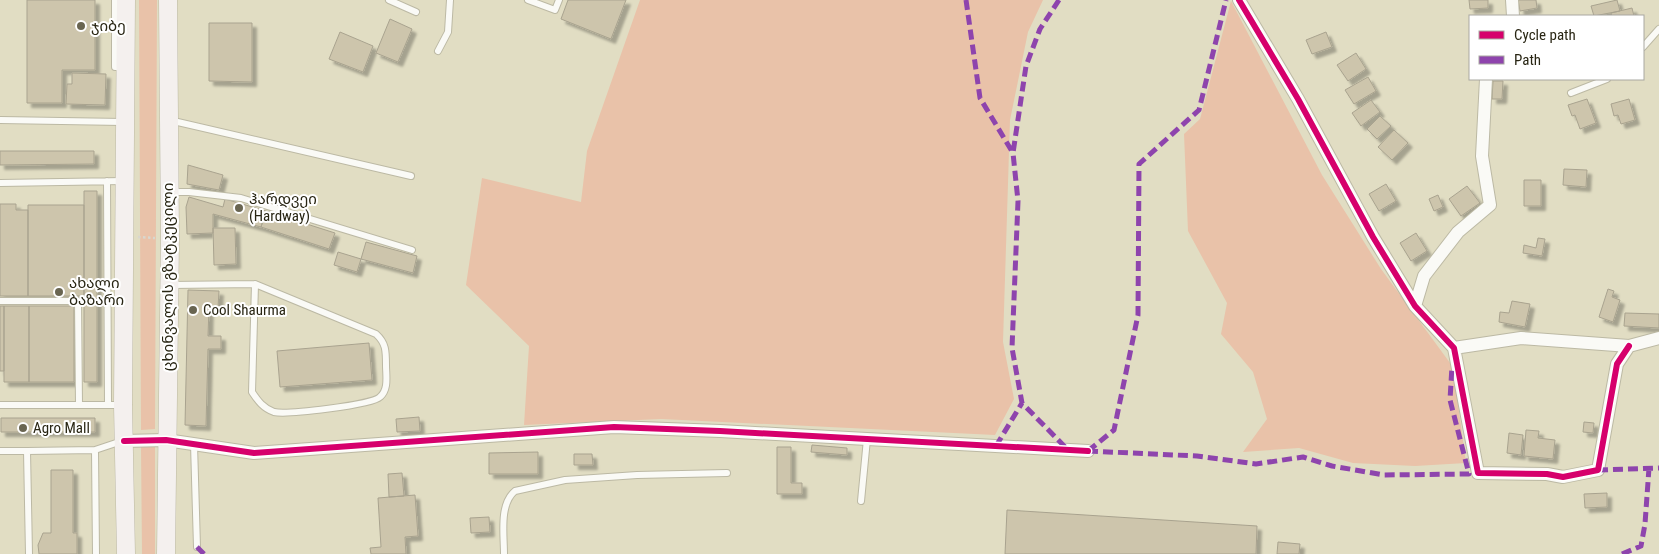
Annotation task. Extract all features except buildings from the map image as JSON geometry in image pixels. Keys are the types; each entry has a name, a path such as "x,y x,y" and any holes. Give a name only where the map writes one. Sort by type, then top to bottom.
{"main road":[{"path":"126,0 124,237 116,405 124,441 126,554"},
{"name":"ცხინვალის გზატკეცილი","path":"166,554 170,238 168,0"}],"street":[{"path":"1240,0 1298,98 1373,237 1415,306 1454,348 1478,473 1547,474 1563,477 1598,470 1617,364 1629,346"},
{"path":"1512,0 1513,15"},
{"path":"1415,306 1424,276 1458,232 1490,205 1482,156 1486,80"},
{"path":"1454,348 1521,338 1629,346 1659,338"},
{"path":"124,441 166,440 254,453 614,428 1088,451"}],"lane":[{"path":"115,0 115,67 121,65 125,67"},
{"path":"389,0 416,12"},
{"path":"438,51 448,32 450,0"},
{"path":"528,0 555,10 559,0"},
{"path":"1644,46 1659,28"},
{"path":"1570,92 1604,80"},
{"path":"0,120 124,122"},
{"path":"168,120 411,176"},
{"path":"0,183 107,181 118,179 124,181"},
{"path":"0,404 116,405 107,181"},
{"path":"169,192 189,192 240,198 412,250"},
{"path":"169,285 254,284 376,334 383,340 386,349 386,388 379,398 360,405 275,412 260,404 252,392 254,284"},
{"path":"0,301 78,301 79,405"},
{"path":"860,501 867,439"},
{"path":"0,451 95,450 124,441"},
{"path":"194,444 197,548"},
{"path":"95,450 96,554"},
{"path":"27,451 29,554"},
{"path":"504,554 505,510 509,496 515,491 565,480 637,475 727,473"}],"path":[{"path":"124,237 170,238"}],"shaded area":[{"path":"139,0 157,0 155,429 141,430"},
{"path":"640,0 1043,0 1028,32 1010,120 1003,342 1014,399 995,435 661,419 524,425 529,346 466,285 482,178 581,202 587,151"},
{"path":"1231,1 1322,175 1381,269 1453,367 1466,463 1415,466 1353,463 1299,448 1243,452 1267,419 1253,372 1221,334 1227,303 1188,231 1184,134 1200,119"},
{"path":"155,446 155,554 142,554 141,447"}],"marked path":[{"path":"966,0 980,98 1013,153"},
{"path":"1059,0 1040,29 1026,66 1013,153 1018,201 1012,348 1022,403 1068,450"},
{"path":"1088,451 1114,430 1138,315 1139,164 1199,110 1226,0"},
{"path":"1088,451 1197,456 1256,464 1303,457 1332,466 1384,475 1469,474 1450,400 1452,366"},
{"path":"996,446 1022,403"},
{"path":"1622,554 1641,546 1645,524 1649,468"},
{"path":"1598,470 1659,468"},
{"path":"197,547 204,554"}],"cycle path":[{"path":"1239,0 1298,99 1373,237 1415,306 1454,348 1478,473 1547,474 1563,477 1598,470 1617,364 1629,346"},
{"path":"124,441 166,440 254,453 614,427 1088,451"}],"place":[{"name":"ჯიბე","path":"81,26"},
{"name":"ჰარდვეი (Hardway)","path":"239,208"},
{"name":"ახალი ბაზარი","path":"59,292"},
{"name":"Cool Shaurma","path":"193,310"},
{"name":"Agro Mall","path":"23,428"}]}
